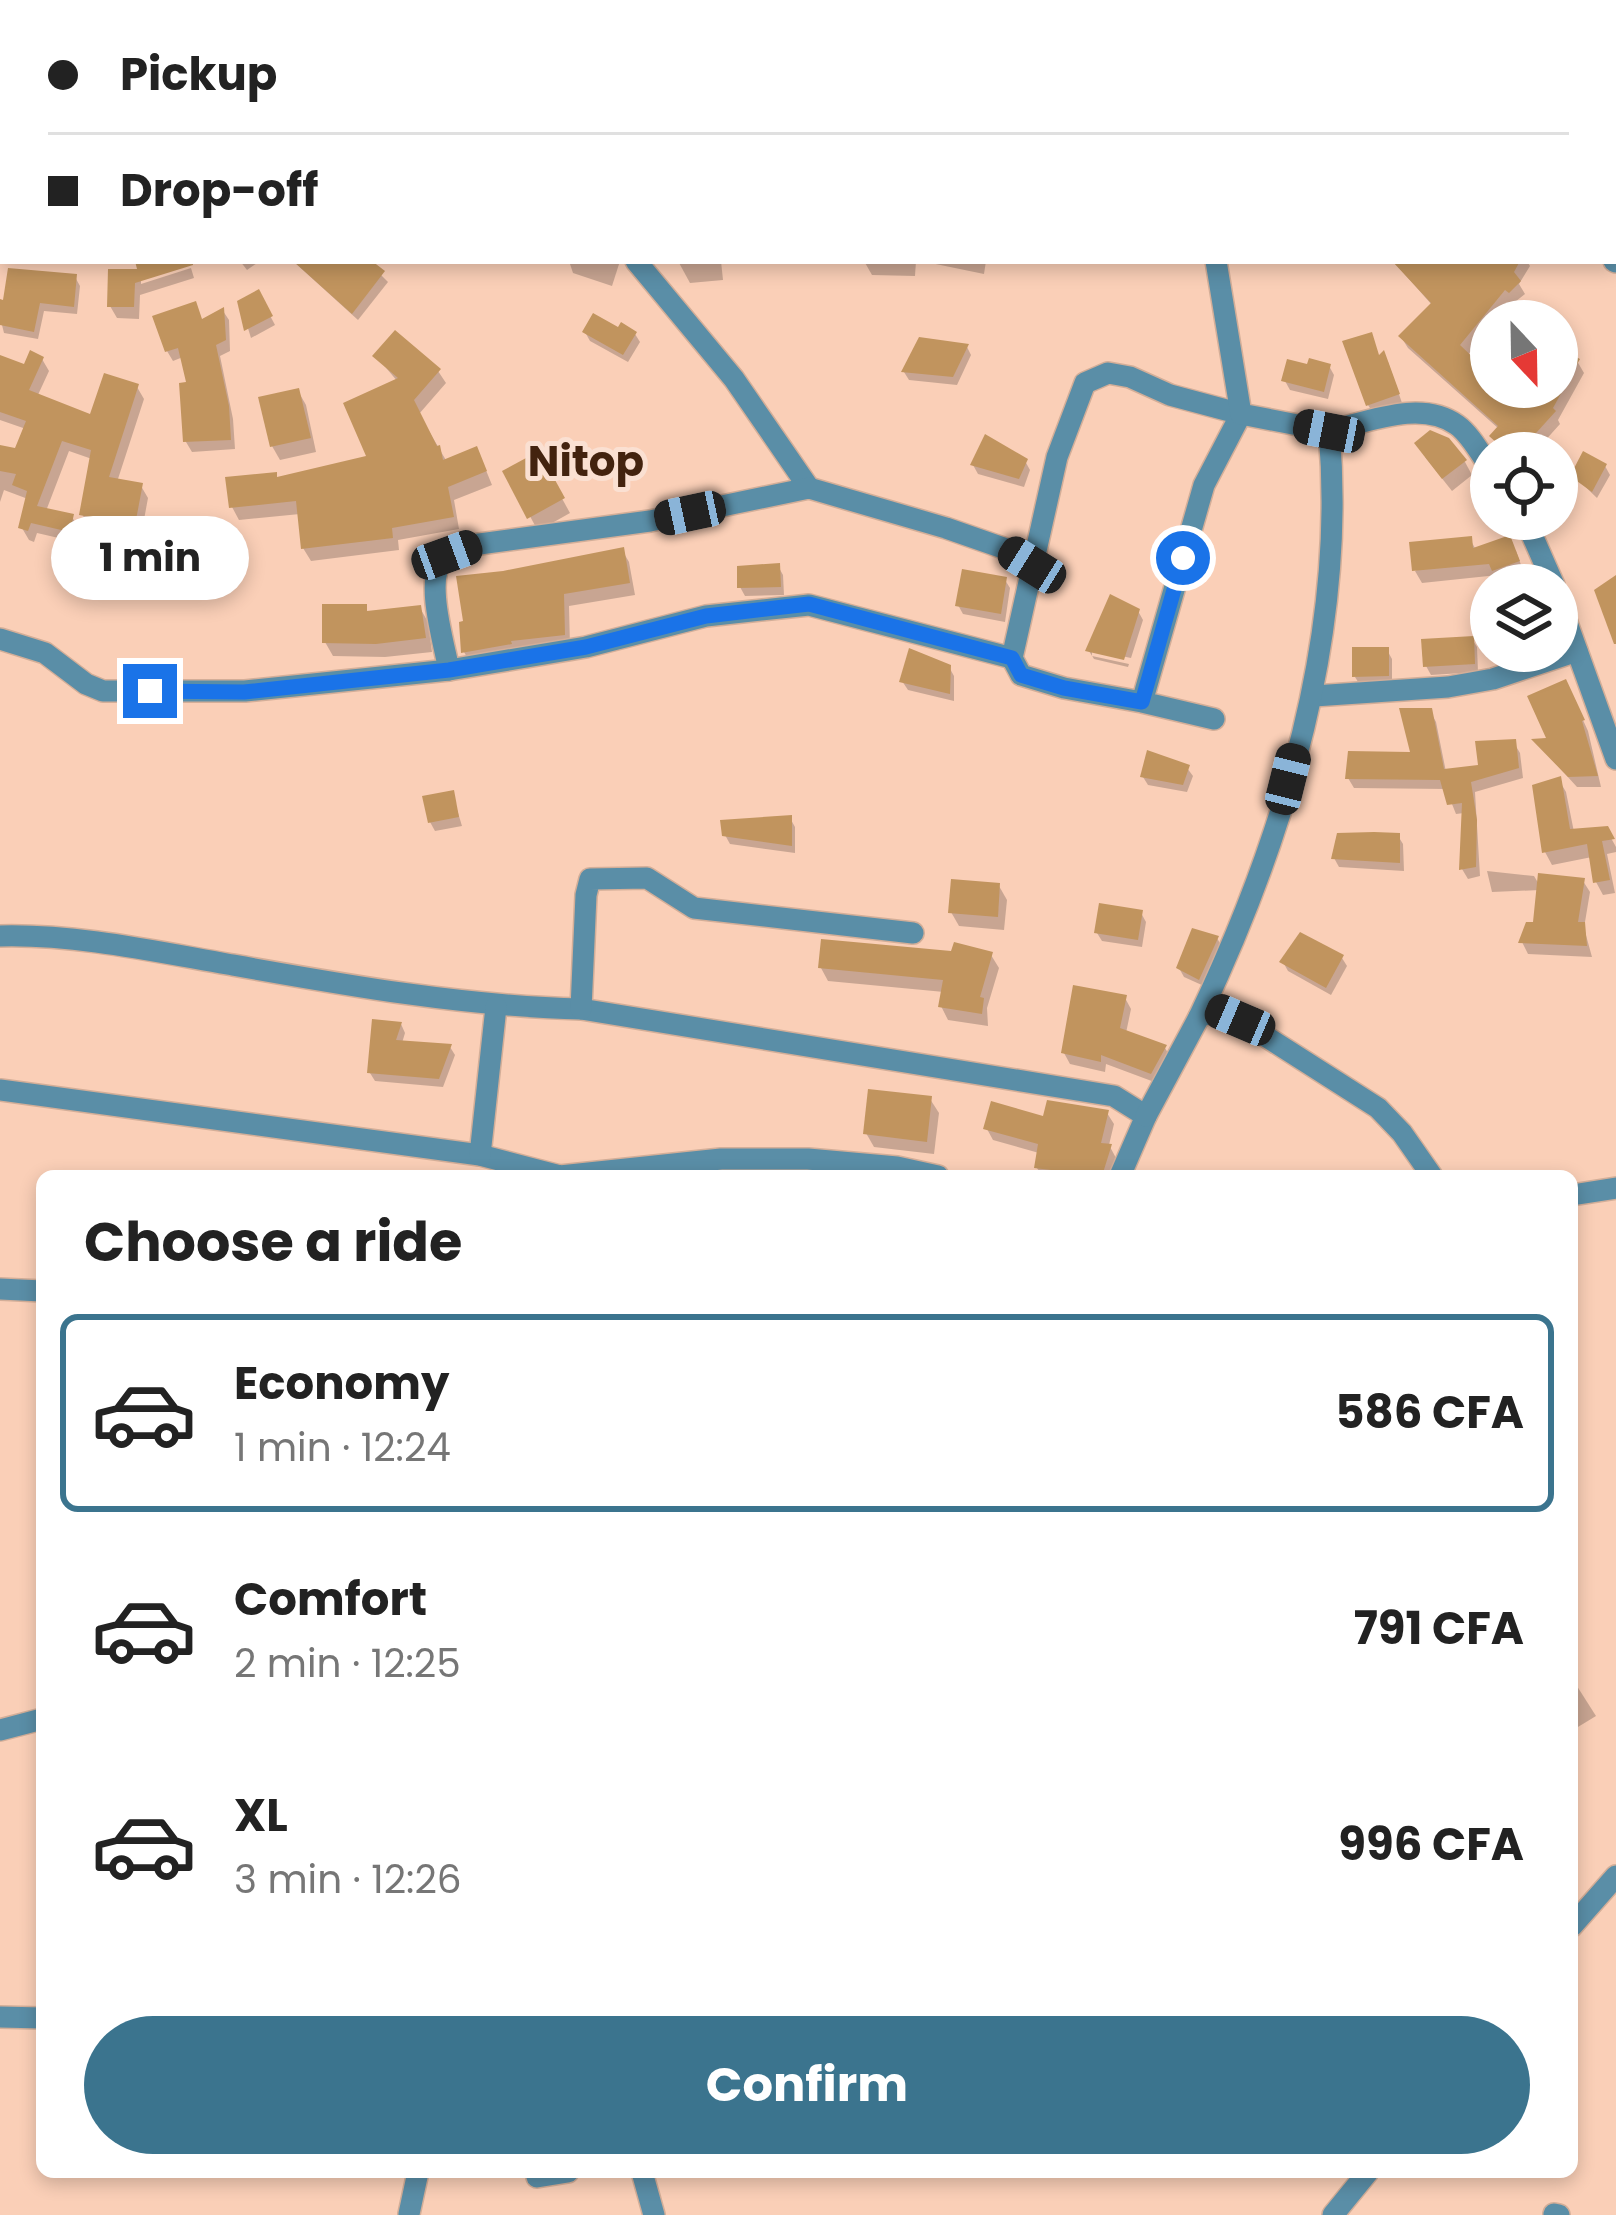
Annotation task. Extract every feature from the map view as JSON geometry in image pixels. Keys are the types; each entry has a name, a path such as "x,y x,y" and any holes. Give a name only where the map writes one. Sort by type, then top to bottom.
{"street":[{"path":"638,264 734,379 808,488"},
{"path":"1142,702 1204,485 1240,414 1216,264"},
{"path":"1214,719 1064,688 1021,675 1012,658 1057,457 1085,382 1108,373 1240,414 1329,431 1408,413 1437,413 1461,427 1470,440"},
{"path":"1123,1170 1229,953 1268,853 1314,696 1334,489 1329,431"},
{"path":"449,670 435,569 447,555 472,545 650,521 808,488 946,528 1009,550 1032,565"},
{"path":"0,639 45,653 103,691 244,692 449,670 586,647 706,616 809,604 1012,658"},
{"path":"1578,654 1616,759"},
{"path":"1314,696 1448,687 1514,672"},
{"path":"581,1010 586,895 590,879 602,876 647,878 694,908 913,934"},
{"path":"0,936 136,948 409,996 496,1007 581,1010 1114,1096 1146,1116"},
{"path":"480,1155 496,1007"},
{"path":"1199,1017 1216,1010 1240,1020 1378,1108 1428,1170"},
{"path":"0,1090 480,1155 537,1170"},
{"path":"617,1170 721,1159 808,1159 908,1170"},
{"path":"1578,1194 1616,1188"},
{"path":"0,1289 36,1291"},
{"path":"0,1730 36,1721"},
{"path":"1578,1919 1616,1876"},
{"path":"0,2017 36,2018"},
{"path":"409,2214 417,2178"},
{"path":"644,2178 654,2215"},
{"path":"1333,2215 1363,2178"}],"building":[{"path":"136,264 193,264 135,283 134,307 107,307 108,269 137,269"},
{"path":"296,264 376,264 385,271 352,314"},
{"path":"1395,264 1518,264 1514,272 1521,281 1509,293 1505,290 1497,300 1470,300 1470,333 1460,345 1470,355 1470,401 1398,336 1431,303"},
{"path":"8,268 77,274 74,307 40,303 34,332 0,325 0,299"},
{"path":"259,289 273,316 244,331 237,301"},
{"path":"196,301 202,319 224,307 226,340 216,345 231,440 183,442 179,383 186,382 178,348 165,352 152,316"},
{"path":"593,313 637,332 623,355 582,332"},
{"path":"395,330 441,369 414,400 440,445 443,460 477,446 487,471 448,487 454,517 392,528 393,538 301,549 296,501 229,508 225,477 277,472 277,477 366,456 343,403 398,378 372,356"},
{"path":"1372,332 1400,394 1366,406 1342,341"},
{"path":"919,337 969,344 953,377 901,372"},
{"path":"30,350 44,357 29,390 90,414 104,373 139,384 109,477 143,483 135,525 79,515 91,450 62,441 37,506 74,514 70,532 31,523 28,531 18,528 27,491 12,485 16,474 0,471 0,445 15,448 26,421 0,412 0,355 24,364"},
{"path":"1309,358 1331,364 1324,392 1281,381 1287,359 1307,364"},
{"path":"299,388 311,438 270,447 258,397"},
{"path":"1478,408 1556,411 1537,432 1493,432 1498,426"},
{"path":"1430,430 1449,438 1467,460 1442,479 1414,443"},
{"path":"985,434 1028,459 1019,479 970,465"},
{"path":"539,451 565,498 527,519 502,471"},
{"path":"1583,451 1607,464 1592,492 1578,482"},
{"path":"1470,536 1473,548 1512,540 1520,561 1412,571 1409,542"},
{"path":"624,547 630,583 564,594 565,635 461,653 459,622 463,621 456,576"},
{"path":"780,563 781,587 737,588 737,566"},
{"path":"962,569 1007,577 1001,614 955,606"},
{"path":"1616,575 1616,644 1614,644 1594,590"},
{"path":"1110,594 1140,609 1124,660 1085,651"},
{"path":"322,604 367,604 367,611 421,605 426,638 322,643"},
{"path":"1470,636 1470,664 1423,667 1421,639"},
{"path":"1352,647 1389,647 1389,676 1352,677"},
{"path":"909,648 951,665 950,694 899,682"},
{"path":"1566,679 1585,720 1598,776 1568,777 1531,739 1546,738 1527,696"},
{"path":"1399,708 1432,708 1444,769 1478,765 1475,741 1516,739 1519,768 1471,782 1477,820 1476,867 1459,870 1462,803 1447,805 1440,780 1345,779 1348,751 1410,752"},
{"path":"1147,750 1190,765 1183,785 1140,777"},
{"path":"1561,776 1570,829 1608,826 1615,839 1602,841 1610,880 1593,883 1587,844 1542,853 1532,785"},
{"path":"454,790 459,817 428,823 422,796"},
{"path":"792,815 792,846 722,836 720,820"},
{"path":"1337,833 1400,833 1400,863 1331,859"},
{"path":"1538,873 1585,878 1578,922 1585,922 1587,946 1518,943 1526,922 1533,922"},
{"path":"951,879 1000,883 998,917 948,913"},
{"path":"1099,903 1143,910 1138,940 1094,933"},
{"path":"1192,928 1219,936 1199,980 1176,968"},
{"path":"1300,932 1344,955 1326,988 1279,962"},
{"path":"821,939 951,951 954,942 993,952 980,997 984,998 982,1014 938,1007 943,980 818,968"},
{"path":"1073,985 1127,995 1120,1028 1167,1045 1151,1074 1101,1055 1101,1062 1061,1053"},
{"path":"372,1019 402,1022 396,1040 452,1044 439,1079 367,1073"},
{"path":"868,1089 932,1096 927,1142 863,1134"},
{"path":"1047,1100 1109,1110 1101,1143 1112,1144 1104,1170 1034,1168 1038,1144 983,1129 991,1101 1043,1116"}],"district":[{"name":"Nitop","path":"586,461"}],"route":[{"path":"150,691 244,692 449,670 586,647 706,616 809,604 1012,658 1021,675 1064,688 1142,702 1183,558"}]}
